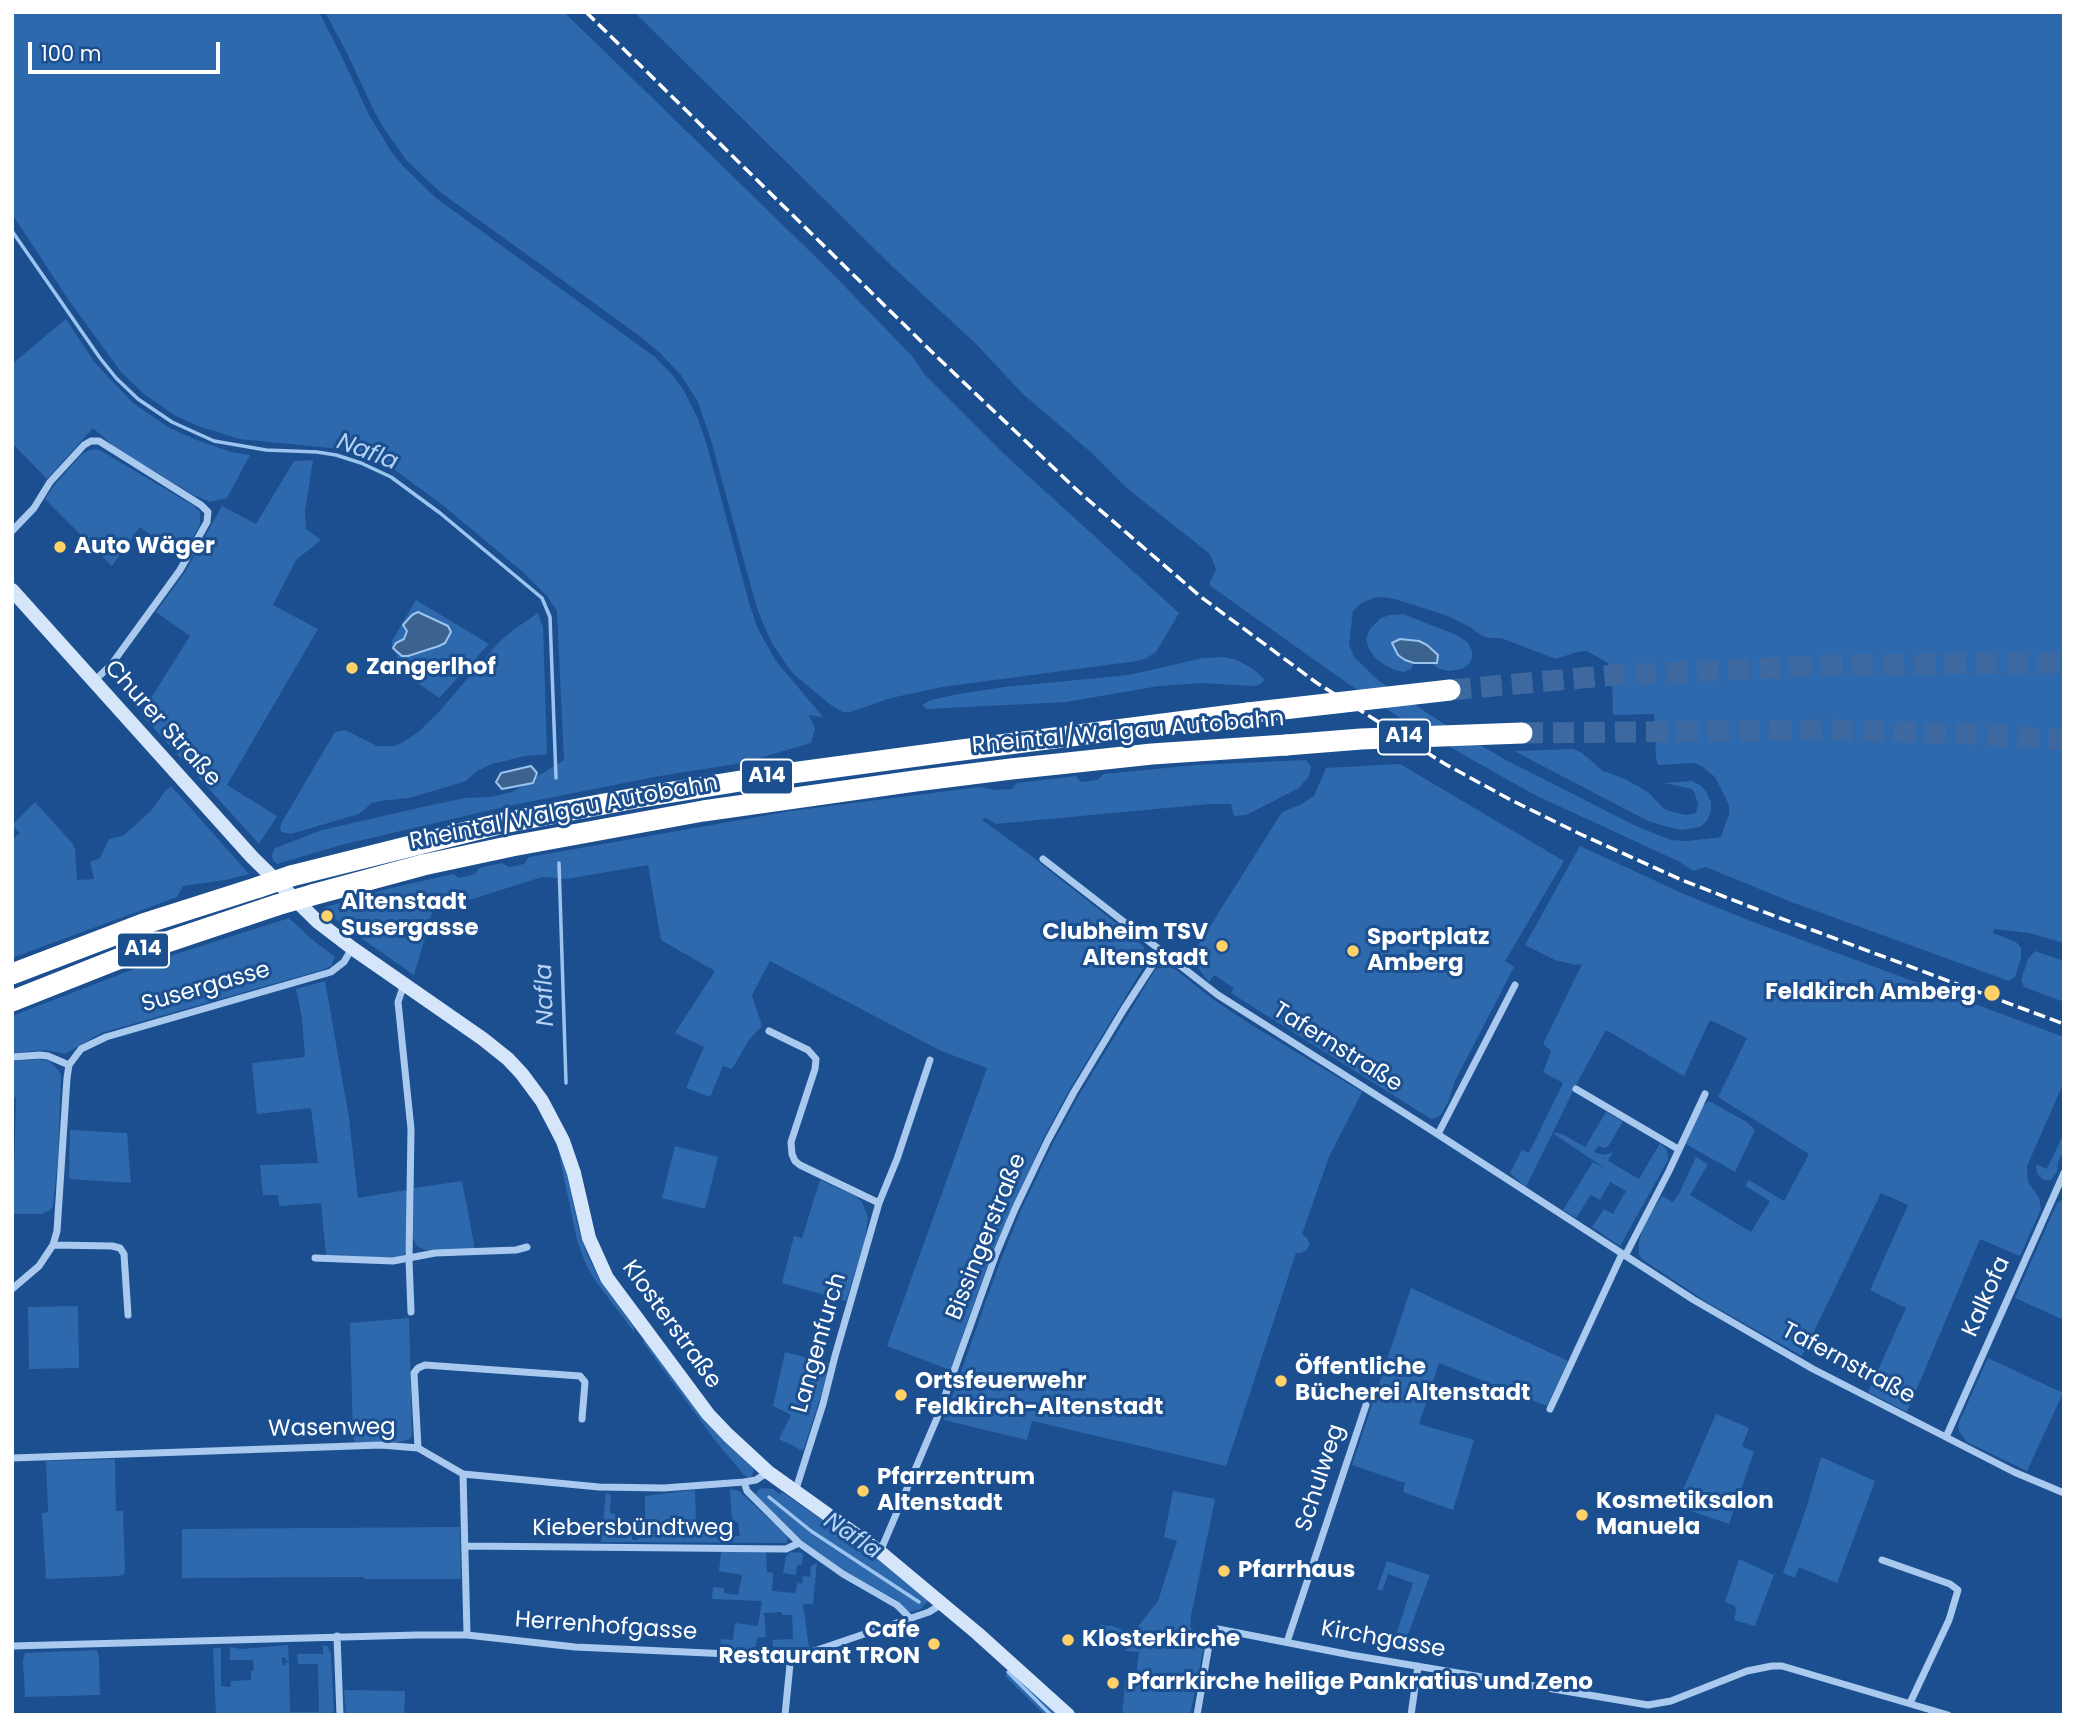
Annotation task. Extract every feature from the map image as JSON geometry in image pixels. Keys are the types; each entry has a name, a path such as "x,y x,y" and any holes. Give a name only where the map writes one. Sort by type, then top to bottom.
{"highway":[{"name":"Rheintal/Walgau Autobahn","path":"12,1001 283,889 503,823 777,775 1248,713 1450,690"},
{"name":"Rheintal/Walgau Autobahn","path":"12,974 143,924 259,887 312,895 423,865 703,811 984,772 1152,754 1361,739 1522,733"}],"main road":[{"name":"Churer Straße","path":"12,590 283,889"},
{"name":"Klosterstraße","path":"283,889 318,922 352,948 497,1050 533,1086 550,1113 566,1147 589,1238 607,1278 708,1414 768,1472 880,1552 1068,1715"}],"street":[{"path":"12,531 34,508 50,482 84,445 91,441 99,442 201,505 208,512 207,522 180,569 111,665 93,681"},
{"name":"Tafernstraße","path":"1043,859 1217,995 1694,1300 1800,1361 1945,1437 2014,1472 2064,1493"},
{"name":"Susergasse","path":"69,1065 81,1049 106,1037 331,972 344,962 352,948"},
{"name":"Bissingerstraße","path":"880,1552 937,1418 996,1254 1026,1186 1074,1092 1161,952"},
{"path":"404,984 398,1002 411,1129 411,1312"},
{"path":"1437,1134 1515,985"},
{"path":"769,1031 808,1050 816,1059 791,1142 795,1161 800,1166 879,1203"},
{"path":"12,1058 40,1055 69,1065 58,1222 53,1245 39,1266 12,1289"},
{"name":"Langenfurch","path":"795,1493 823,1404 879,1203 897,1159 930,1060"},
{"path":"1576,1089 1678,1149"},
{"path":"1550,1409 1623,1255 1669,1171 1705,1094"},
{"name":"Kalkofa","path":"1945,1437 2062,1185 2064,1173"},
{"path":"53,1245 120,1248 124,1254 128,1315"},
{"path":"315,1258 393,1261 435,1253 516,1250 527,1247"},
{"path":"418,1448 414,1373 425,1365 580,1376 585,1382 582,1419"},
{"name":"Schulweg","path":"1287,1642 1366,1405"},
{"name":"Wasenweg","path":"12,1458 359,1445 418,1448 463,1474 599,1487 636,1488 744,1482 756,1480 768,1472"},
{"path":"463,1474 467,1636"},
{"name":"Kiebersbündtweg","path":"744,1482 747,1492 799,1543 843,1574 897,1605 911,1619"},
{"name":"Kiebersbündtweg","path":"465,1546 786,1549 799,1543"},
{"path":"1882,1560 1950,1584 1958,1590 1949,1620 1910,1703"},
{"name":"Herrenhofgasse","path":"12,1646 337,1636 467,1636 575,1647 791,1654 821,1649 911,1619 932,1611 942,1603"},
{"name":"Kirchgasse","path":"1197,1715 1210,1639 1214,1630 1656,1705 1747,1671 1782,1666 1948,1715"},
{"path":"337,1636 340,1715"},
{"path":"785,1715 791,1654"},
{"path":"1411,1715 1418,1666"}],"shaded area":[{"path":"12,12 319,12 369,115 403,166 436,198 655,357 683,389 706,442 758,629 776,661 823,717 809,715 815,729 811,743 742,763 508,806 341,845 277,864 272,855 275,848 322,830 465,798 491,797 512,792 564,760 557,611 547,596 523,572 445,507 395,470 365,456 340,449 239,439 198,426 174,415 144,394 122,373 68,299 12,214"},
{"path":"325,12 564,12 827,268 912,356 925,375 1003,453 1179,613 1156,652 1137,661 942,687 891,698 850,712 843,712 831,705 790,670 764,626 711,440 698,402 681,375 637,334 440,192 407,161 374,111"},
{"path":"634,12 2064,12 2064,943 2029,933 1994,929 1993,933 2016,942 2021,948 2015,977 2009,981 1786,900 1706,867 1693,871 1678,861 1537,796 1411,725 1209,585 1216,569 1210,554 1128,489 1093,454 1023,394 976,344 893,267","holes":["1373,598 1395,599 1448,616 1482,636 1501,638 1556,659 1587,651 1608,663 1612,680 1613,715 1654,714 1658,765 1694,763 1715,777 1729,805 1729,814 1721,837 1671,840 1636,826 1506,760 1379,681 1354,657 1349,644 1353,611"]},
{"path":"66,319 95,363 133,403 168,427 194,439 231,452 250,455 227,498 210,502 194,495 117,449 93,428 47,479 12,443 12,364"},
{"path":"98,449 200,512 200,524 182,558 140,527 112,566 45,499 81,455"},
{"path":"313,460 305,511 306,529 321,540 296,560 273,605 318,629 227,785 277,816 259,844 141,714 190,636 156,612 185,572 222,506 256,524 294,461"},
{"path":"416,600 489,644 439,698 395,667 398,657 392,648 392,641","holes":["418,612 451,631 439,646 425,650 396,643 404,639"]},
{"path":"418,612 448,626 451,632 445,643 439,646 402,656 393,648 404,639 407,631 403,625"},
{"path":"538,613 543,627 547,754 492,764 477,771 466,781 409,798 372,803 359,814 291,834 281,832 282,822 335,732 345,730 377,746 402,743 436,715 500,641"},
{"path":"1403,614 1459,636 1468,643 1472,651 1469,664 1462,669 1449,671 1433,665 1437,663 1398,655 1414,663 1411,669 1404,672 1376,659 1366,639 1370,629 1381,618"},
{"path":"1400,639 1419,641 1427,645 1438,655 1437,663 1414,663 1405,660 1398,655 1392,643"},
{"path":"1224,657 1237,660 1253,669 1264,681 1251,686 1201,683 1159,686 1066,702 927,709 922,705 953,695 1004,687 1129,675 1203,658"},
{"path":"1573,749 1603,771 1648,792 1664,809 1673,812 1686,815 1696,813 1698,804 1695,794 1692,789 1664,783 1692,781 1700,785 1711,802 1707,821 1700,827 1682,830 1648,821 1514,751"},
{"path":"1306,760 1311,766 1309,776 1299,788 1246,815 1234,816 1231,804 1209,804 996,824 986,818 981,819 1126,931 1143,946 1146,956 1144,966 1044,1137 991,1256 950,1370 887,1346 987,1068 941,1051 770,961 752,995 762,1026 749,1040 732,1069 723,1066 710,1097 686,1088 704,1047 675,1033 715,971 661,940 648,865 566,879 542,877 466,901 443,902 434,906 414,975 323,908 391,888 453,874 459,878 475,874 479,868 502,863 509,867 524,864 529,857 791,811 979,787 1012,789 1017,783 1076,776 1081,782 1097,780 1104,774 1196,765"},
{"name":"Sportplatz Amberg","path":"1400,764 1564,861 1505,961 1514,967 1455,1081 1448,1102 1441,1115 1431,1119 1231,993 1234,988 1214,975 1209,982 1197,967 1187,963 1282,812 1314,796 1326,768"},
{"path":"531,766 537,773 533,783 502,789 496,782 501,773"},
{"path":"171,786 249,874 183,886 177,897 12,958 12,840 20,833 12,825 35,802 72,843 75,849 77,880 94,879 90,862 100,858 109,839 123,836 151,811"},
{"path":"1580,846 1748,920 2064,1037 2064,1082 2027,1166 2028,1182 2039,1198 2041,1209 2020,1256 1980,1239 1907,1412 1868,1392 1906,1308 1870,1290 1908,1205 1881,1193 1802,1356 1710,1304 1639,1255 1643,1227 1662,1196 1673,1202 1696,1157 1708,1164 1690,1195 1751,1232 1770,1201 1745,1186 1749,1180 1784,1201 1809,1154 1718,1097 1747,1038 1710,1020 1684,1076 1606,1030 1526,1187 1510,1173 1522,1150 1529,1153 1563,1083 1543,1072 1551,1051 1543,1044 1582,964 1555,960 1525,945"},
{"path":"289,918 335,957 331,966 101,1033 65,1054 46,1050 12,1053 12,1016 157,960"},
{"path":"2035,951 2064,961 2064,1002 2024,987 2021,980 2028,959"},
{"path":"1167,966 1250,1024 1362,1092 1329,1157 1302,1234 1310,1244 1307,1250 1296,1253 1226,1466 1032,1421 1027,1440 944,1420 998,1267 1053,1143 1152,975 1156,969"},
{"path":"325,981 349,1118 358,1198 407,1191 407,1250 402,1256 395,1258 326,1255 321,1203 279,1206 278,1195 263,1195 260,1165 318,1163 311,1108 257,1114 252,1063 305,1057 302,1018 296,989"},
{"path":"12,1061 49,1061 61,1075 53,1206 42,1214 13,1214 16,1097 12,1098"},
{"path":"1709,1101 1747,1122 1755,1130 1735,1172 1686,1144 1701,1107"},
{"path":"1606,1112 1623,1121 1609,1145 1605,1148 1598,1146 1594,1152 1604,1155 1613,1152 1608,1161 1639,1179 1660,1143 1667,1150 1668,1160 1620,1246 1592,1227 1604,1209 1613,1214 1626,1191 1610,1182 1600,1200 1591,1195 1576,1218 1563,1210 1593,1162 1609,1171 1554,1134 1564,1135 1585,1147"},
{"path":"548,1126 557,1142 569,1179 578,1227 588,1256 601,1282 634,1327 634,1332 594,1279 585,1262 577,1240 558,1149"},
{"path":"70,1130 127,1133 131,1183 69,1179"},
{"path":"2064,1130 2064,1150 2057,1171 2051,1180 2044,1180 2037,1174 2036,1164 2047,1169"},
{"path":"675,1146 718,1157 705,1209 662,1198"},
{"path":"820,1180 855,1196 862,1202 868,1217 865,1240 846,1301 782,1283 794,1236 802,1238"},
{"path":"462,1181 475,1249 425,1250 417,1246 413,1238 414,1188"},
{"path":"2064,1198 2064,1320 2015,1298 2057,1203"},
{"path":"1411,1288 1568,1361 1547,1406 1439,1363 1419,1424 1474,1440 1453,1510 1403,1492 1405,1483 1352,1465"},
{"path":"78,1306 79,1368 29,1369 28,1307"},
{"path":"409,1318 410,1439 400,1442 356,1442 353,1439 350,1323"},
{"path":"642,1341 645,1341 709,1425 752,1467 754,1471 750,1478 744,1475 714,1439"},
{"path":"785,1352 829,1363 803,1451 779,1439 791,1415 773,1406"},
{"path":"1988,1358 2063,1393 2027,1471 1967,1442 1960,1433 1960,1420"},
{"path":"1716,1414 1749,1428 1742,1446 1754,1452 1729,1524 1676,1506"},
{"path":"1821,1457 1875,1481 1837,1583 1799,1567 1795,1578 1783,1573"},
{"path":"115,1459 116,1511 123,1511 124,1574 46,1579 42,1513 48,1512 46,1461"},
{"path":"730,1489 739,1491 785,1534 788,1539 786,1543 601,1542 606,1493 611,1495 610,1513 615,1514 615,1535 632,1535 632,1540 638,1540 639,1523 645,1522 645,1496 695,1490 696,1525 721,1525 723,1536 740,1536 738,1523 732,1520"},
{"path":"759,1489 773,1489 779,1494 782,1492 877,1558 927,1602 921,1609 907,1611 897,1600 843,1571 801,1540 755,1494"},
{"path":"1173,1491 1215,1499 1191,1616 1190,1627 1200,1635 1204,1646 1190,1715 1122,1715 1126,1675 1136,1676 1139,1652 1127,1651 1121,1644 1113,1643 1104,1649 1082,1646 1100,1625 1113,1626 1132,1634 1158,1601 1177,1541 1164,1537"},
{"path":"460,1527 461,1579 182,1578 182,1529"},
{"path":"721,1552 766,1552 767,1572 773,1573 772,1591 794,1593 797,1583 802,1584 803,1576 810,1577 811,1566 817,1563 813,1604 803,1604 809,1647 774,1649 772,1640 793,1639 792,1615 782,1615 782,1612 764,1613 766,1637 757,1638 755,1649 720,1649 721,1639 733,1640 735,1623 758,1626 762,1601 712,1599 713,1587 724,1588 724,1593 738,1595 742,1575 719,1571"},
{"path":"790,1552 803,1553 802,1565 797,1565 796,1575 783,1573 786,1556"},
{"path":"1739,1559 1774,1575 1755,1626 1734,1620 1735,1606 1725,1602"},
{"path":"1387,1561 1430,1575 1403,1648 1393,1644 1413,1583 1388,1574 1382,1591 1377,1589"},
{"path":"288,1645 289,1660 282,1658 282,1665 289,1662 290,1712 319,1712 318,1664 298,1664 297,1654 323,1654 323,1645 328,1647 331,1654 334,1715 216,1715 213,1648 221,1648 221,1686 230,1687 231,1681 251,1680 251,1671 254,1670 253,1660 230,1660 230,1647 241,1649"},
{"path":"97,1650 100,1695 25,1697 25,1653"},
{"path":"1009,1670 1056,1715 1045,1715 1005,1676"},
{"path":"344,1690 405,1691 404,1715 346,1715"}],"waterway":[{"name":"Nafla","path":"12,231 100,358 138,399 172,422 214,441 266,450 336,455 391,477 440,513 542,598 550,617 556,778"},
{"name":"Nafla","path":"559,863 566,1083"},
{"name":"Nafla","path":"769,1497 811,1531 919,1602"},
{"name":"Nafla","path":"1008,1672 1051,1715"}],"tunnel":[{"path":"1450,690 1614,675 1836,665 2064,663"},
{"path":"1522,733 1835,730 2064,740"}],"railway":[{"path":"586,12 936,356 1078,491 1201,597 1317,683 1445,764 1578,833 1682,880 2064,1024"}],"place":[{"name":"Auto Wäger","path":"60,547"},
{"name":"Zangerlhof","path":"352,668"},
{"name":"Altenstadt Susergasse","path":"327,916"},
{"name":"Clubheim TSV Altenstadt","path":"1222,946"},
{"name":"Sportplatz Amberg","path":"1353,951"},
{"name":"Feldkirch Amberg","path":"1992,993"},
{"name":"Öffentliche Bücherei Altenstadt","path":"1281,1381"},
{"name":"Ortsfeuerwehr Feldkirch-Altenstadt","path":"901,1395"},
{"name":"Pfarrzentrum Altenstadt","path":"863,1491"},
{"name":"Kosmetiksalon Manuela","path":"1582,1515"},
{"name":"Pfarrhaus","path":"1224,1571"},
{"name":"Klosterkirche","path":"1068,1640"},
{"name":"Cafe Restaurant TRON","path":"934,1644"},
{"name":"Pfarrkirche heilige Pankratius und Zeno","path":"1113,1683"}]}
